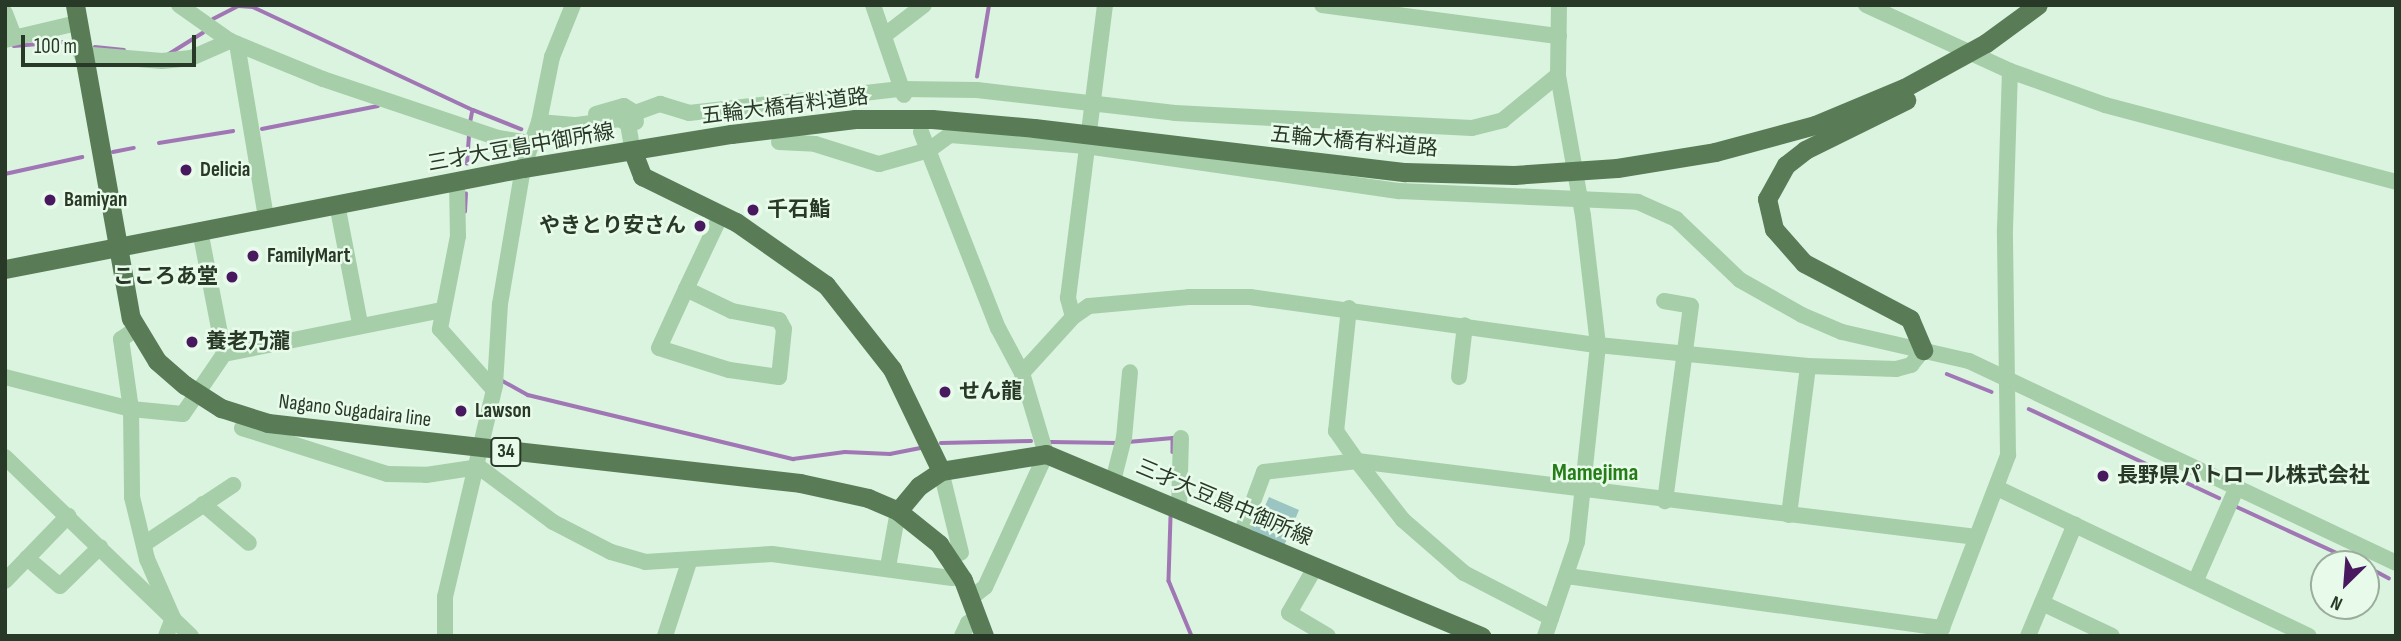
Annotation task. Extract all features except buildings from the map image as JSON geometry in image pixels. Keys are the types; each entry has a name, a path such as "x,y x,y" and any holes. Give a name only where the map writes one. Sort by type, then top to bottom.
{"main road":[{"name":"五輪大橋有料道路","path":"633,152 731,134 855,119 932,119 1034,128 1405,172 1514,175 1617,169 1715,152 1815,125 1903,88 1986,43 2038,5"},
{"name":"Nagano Sugadaira line","path":"76,14 116,246 136,329 157,361 198,394 221,408 268,423 480,458 836,488 898,511 939,544 971,598 981,627"},
{"path":"1923,350 1910,319 1804,263 1774,229 1768,199 1786,165 1805,150 1916,94 1986,43"},
{"name":"三才大豆島中御所線","path":"5,269 523,168 633,152 642,176 721,215 777,247 826,285 892,369 941,471"},
{"path":"898,511 919,486 941,471 1046,454"},
{"name":"三才大豆島中御所線","path":"1046,454 1317,566 1459,632 1482,636"}],"street":[{"path":"179,5 233,43 424,114 498,138 528,143"},
{"path":"446,636 445,597 480,458 495,382 500,304 528,143 539,122 552,57 573,5"},
{"path":"873,5 902,92"},
{"path":"885,35 925,5"},
{"path":"1073,317 1069,298 1105,5"},
{"path":"1322,5 1559,36"},
{"path":"1545,636 1577,542 1598,345 1579,198 1558,75 1559,5"},
{"path":"1866,5 2010,71 2176,126 2284,149 2396,181"},
{"path":"5,13 10,38 76,14"},
{"path":"81,54 162,61 191,58 233,43"},
{"path":"233,43 266,217"},
{"path":"1567,576 1940,632 2008,455 2005,229 2010,71"},
{"path":"568,125 619,107 635,113 660,104 689,113 790,98 977,90 1175,113 1472,128 1503,120 1526,106 1558,75"},
{"path":"633,152 635,113"},
{"path":"539,122 568,125 624,120 633,152"},
{"path":"921,132 998,328 1022,373 1046,454 985,587 971,598"},
{"path":"779,142 815,144 879,164 929,150 950,135 1086,146 1400,191 1614,198 1661,209 1764,296 1842,332 1923,350 2009,378 2396,563"},
{"path":"457,181 458,236 440,329 495,382"},
{"path":"337,204 360,324"},
{"path":"686,289 732,311 779,320 784,329 779,377 729,370 659,348 686,289 721,215"},
{"path":"5,377 131,410 183,414 224,354 200,230"},
{"path":"1022,373 1073,317 1089,306 1189,297 1250,297 1349,308 1598,345 1808,366 1896,369 1912,365 1923,350"},
{"path":"1664,301 1691,306 1665,501"},
{"path":"1349,308 1336,431 1403,520 1464,573 1551,618"},
{"path":"224,354 360,324 443,310"},
{"path":"1459,377 1465,325"},
{"path":"136,329 121,339 131,410 132,497 144,544 173,618 166,636"},
{"path":"1789,516 1808,366"},
{"path":"1113,481 1123,442 1130,372"},
{"path":"242,428 387,474 426,475 480,458"},
{"path":"1179,509 1181,438"},
{"path":"5,457 191,636"},
{"path":"480,458 553,522 611,552 645,562 689,562 772,554 888,567 952,578"},
{"path":"1241,534 1264,472 1357,461 1665,501 1976,537"},
{"path":"941,471 961,553"},
{"path":"144,544 233,485"},
{"path":"2196,580 2237,487"},
{"path":"1997,488 2196,580 2299,634"},
{"path":"203,504 249,543"},
{"path":"888,567 898,511"},
{"path":"5,581 68,516"},
{"path":"2028,636 2075,524"},
{"path":"27,558 60,586 100,547"},
{"path":"665,636 689,562"},
{"path":"1317,566 1289,613 1328,636"},
{"path":"2042,603 2112,636"},
{"path":"962,636 968,623 981,627"}],"shaded area":[{"path":"1269,497 1299,510 1284,546 1248,528 1257,506 1264,508"}],"waterway":[{"path":"977,77 989,5"},
{"path":"213,19 239,6 253,7 473,110 471,120"},
{"path":"169,54 203,33"},
{"path":"14,46 63,42"},
{"path":"95,47 124,50"},
{"path":"262,129 378,106"},
{"path":"473,110 521,129"},
{"path":"159,143 233,131"},
{"path":"467,164 469,135"},
{"path":"113,152 134,148"},
{"path":"5,174 82,157"},
{"path":"465,212 466,194"},
{"path":"1947,374 1992,392"},
{"path":"501,380 528,395 793,459 845,452 890,454 921,448"},
{"path":"2029,409 2219,498"},
{"path":"1128,442 1173,438 1173,452"},
{"path":"941,443 1031,441"},
{"path":"1051,442 1117,443"},
{"path":"2237,507 2331,550"},
{"path":"1171,517 1169,581 1192,636"},
{"path":"2380,573 2389,578"}],"place":[{"name":"Delicia","path":"186,170"},
{"name":"Bamiyan","path":"50,200"},
{"name":"千石鮨","path":"753,210"},
{"name":"やきとり安さん","path":"700,226"},
{"name":"FamilyMart","path":"253,256"},
{"name":"こころあ堂","path":"232,277"},
{"name":"養老乃瀧","path":"192,342"},
{"name":"せん龍","path":"945,392"},
{"name":"Lawson","path":"461,411"},
{"name":"長野県パトロール株式会社","path":"2103,476"}],"district":[{"name":"Mamejima","path":"1595,473"}]}
